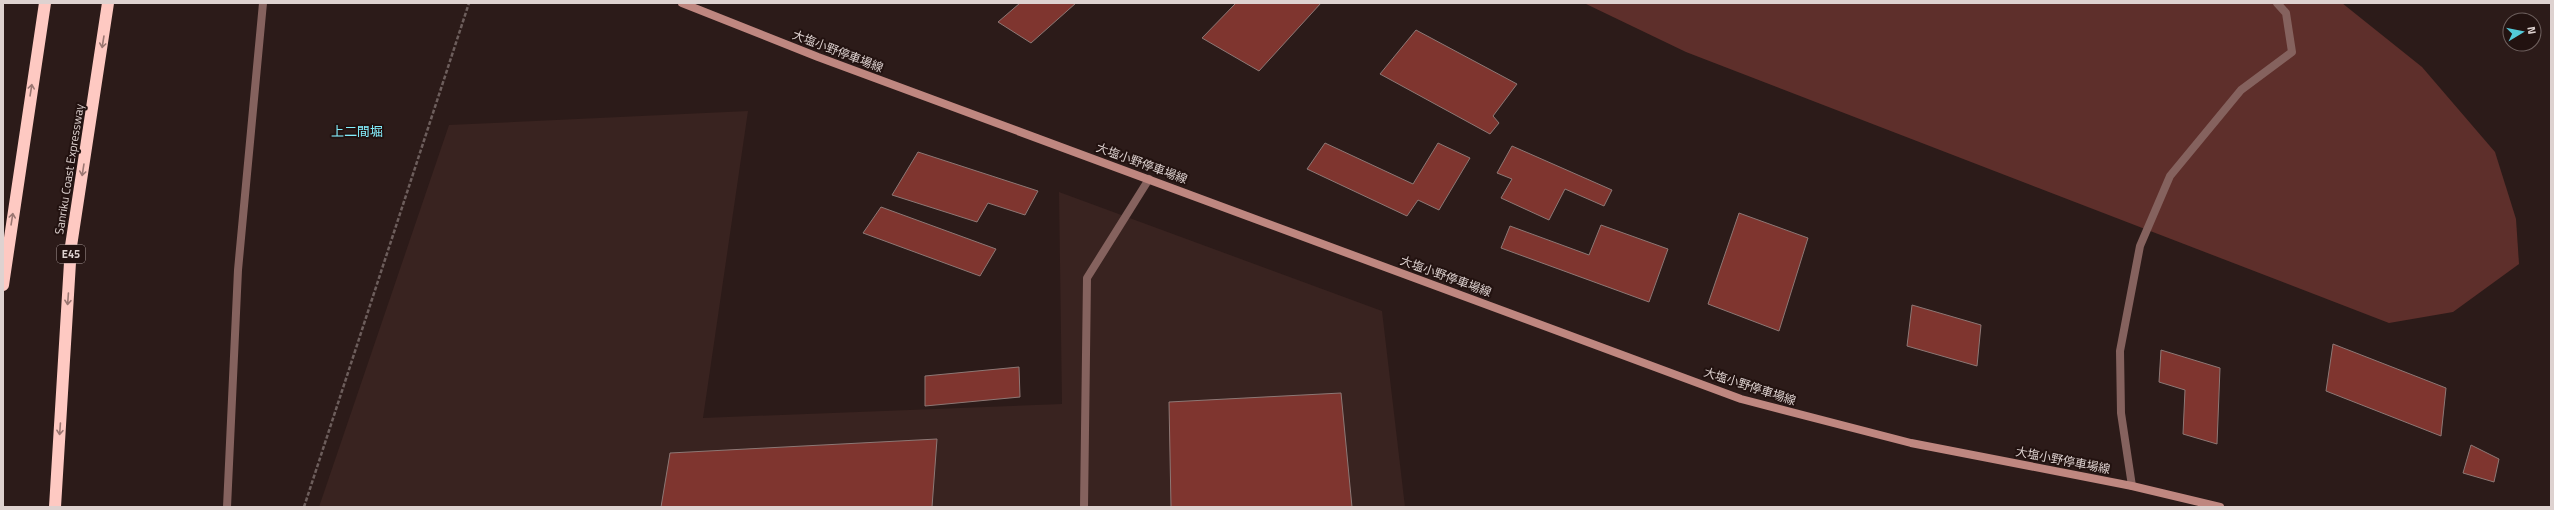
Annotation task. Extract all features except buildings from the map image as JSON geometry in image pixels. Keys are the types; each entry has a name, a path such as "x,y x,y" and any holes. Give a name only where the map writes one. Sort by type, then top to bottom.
{"highway":[{"path":"3,285 45,3"},
{"name":"Sanriku Coast Expressway","path":"55,507 72,246 108,3"}],"main road":[{"name":"大塩小野停車場線","path":"682,3 818,57 1741,399 1911,443 2132,486 2220,507"}],"street":[{"path":"227,507 238,270 263,3"},
{"path":"2132,486 2121,412 2120,351 2140,246 2170,176 2241,90 2292,52 2286,13 2277,3"},
{"path":"1084,507 1087,278 1149,179"}],"path":[{"path":"304,507 469,3"}],"shaded area":[{"path":"1584,3 2342,3 2422,67 2495,152 2516,219 2519,264 2453,312 2389,323 1686,52"},
{"path":"748,111 703,418 1062,404 1059,192 1382,311 1405,507 319,507 449,125"}],"district":[{"name":"上二間堀","path":"357,131"}]}
